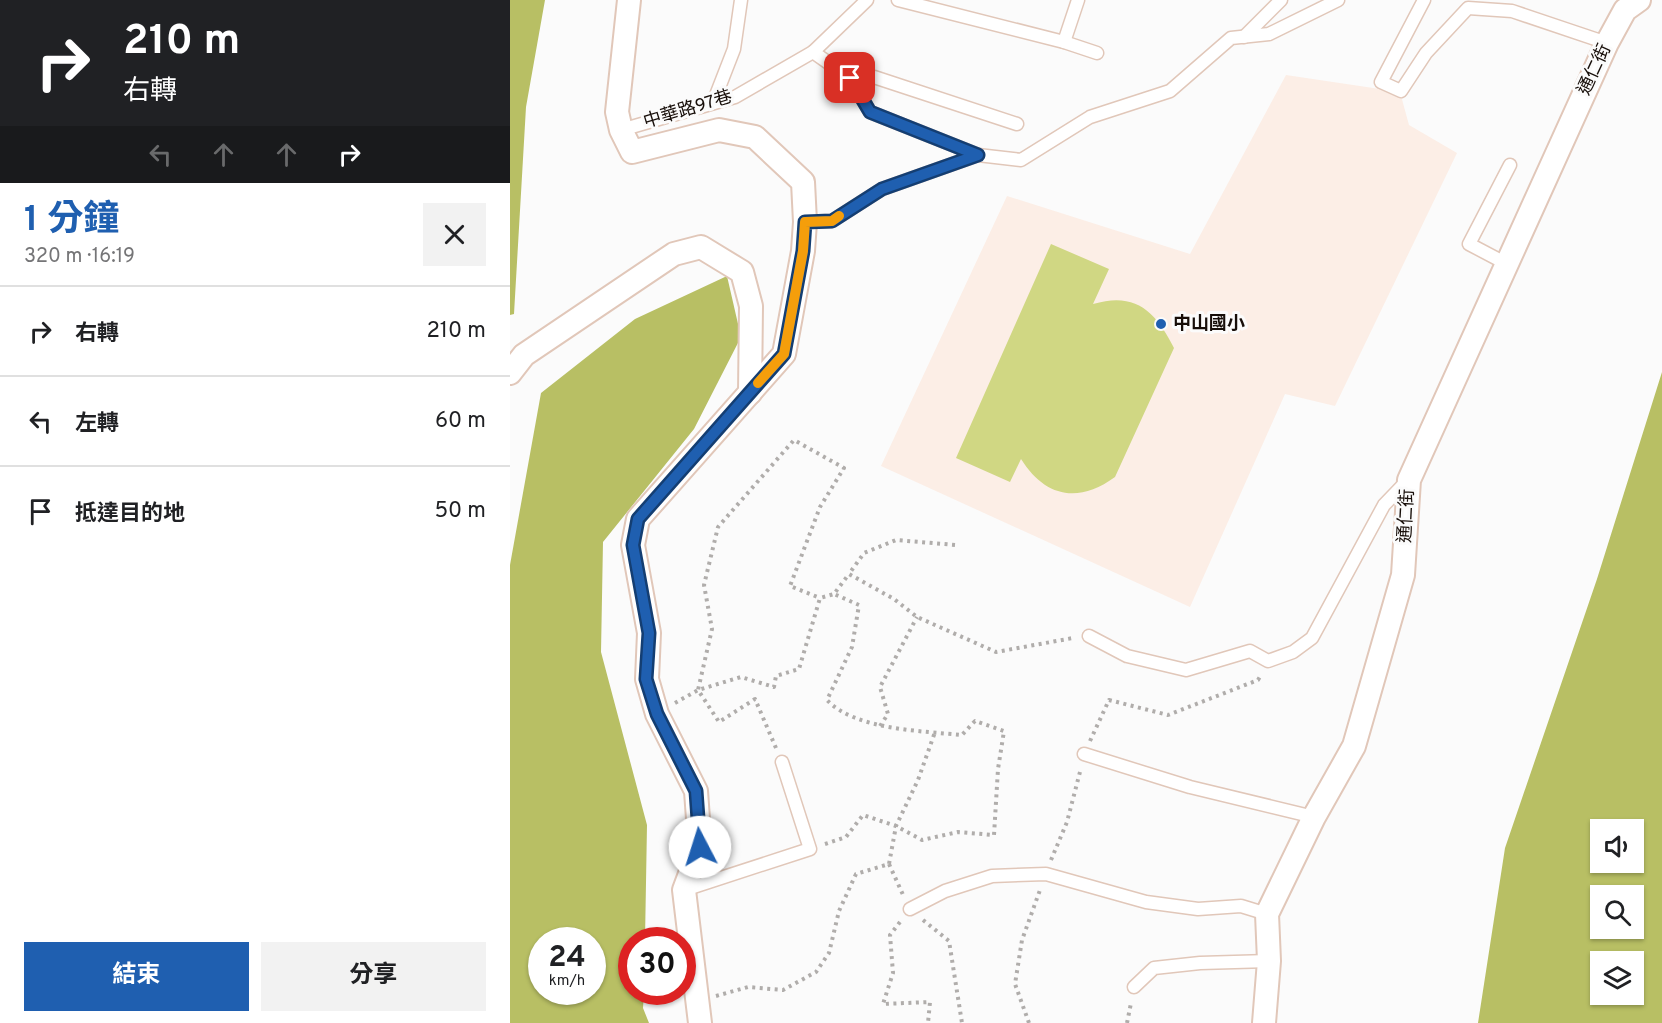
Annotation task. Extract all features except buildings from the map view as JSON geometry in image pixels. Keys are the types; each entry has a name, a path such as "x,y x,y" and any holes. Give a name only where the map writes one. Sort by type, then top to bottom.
{"street":[{"path":"629,0 617,112 621,130 632,152 719,130 755,137 803,182 805,222 803,251 784,354 638,519 633,545 649,633 646,679 657,714 696,791 700,847 684,890 699,1012"},
{"name":"通仁街","path":"1264,1023 1269,961 1267,914 1314,816 1354,746 1403,575 1409,480 1607,43 1625,9 1639,0"},
{"path":"510,373 524,355 674,254 701,247 742,273 751,306 750,393"}],"lane":[{"path":"713,103 734,48 741,0"},
{"name":"中華路97巷","path":"621,130 735,97 813,52 867,0"},
{"path":"898,0 1064,42 1097,53"},
{"path":"1064,42 1078,0"},
{"path":"1244,37 1281,0"},
{"path":"813,52 850,78 870,112 978,155 1021,160 1090,117 1170,91 1231,38 1269,34 1338,0"},
{"path":"1424,0 1382,82 1401,91 1426,52 1468,8 1512,11 1607,43"},
{"path":"850,78 874,77 1017,124"},
{"path":"805,222 832,221 882,189 978,155"},
{"path":"1507,264 1469,244 1510,165"},
{"path":"1089,636 1127,656 1186,670 1250,651 1268,661 1293,652 1312,638 1384,505 1409,480"},
{"path":"1084,754 1190,786 1314,816"},
{"path":"684,890 810,849 782,762"},
{"path":"910,909 945,891 992,876 1046,874 1146,902 1198,909 1241,906 1267,914"},
{"path":"1134,987 1154,968 1200,963 1269,961"}],"path":[{"path":"782,762 755,699 719,722 698,690 712,629 704,585 718,528 794,441 844,468 820,507 790,586 820,598 834,594 864,553 896,540 955,545"},
{"path":"849,574 894,599 917,617 996,652 1089,636"},
{"path":"810,849 846,837 863,815 896,826 922,840 958,832 993,835 998,769 1004,731 975,721 962,735 880,726 835,708 827,700 852,647 859,605 834,594"},
{"path":"657,714 698,690 741,677 774,687 776,676 799,669 820,598"},
{"path":"880,726 888,714 880,687 917,617"},
{"path":"1029,1023 1016,984 1022,940 1067,822 1084,754 1109,700 1168,715 1258,680 1268,661"},
{"path":"935,732 918,780 896,826 889,864 910,909 949,941 962,1023"},
{"path":"699,1012 748,987 783,990 816,972 829,953 839,910 856,874 889,864"},
{"path":"910,909 890,934 893,973 883,1004 930,1002 928,1023"},
{"path":"1127,1023 1134,987"}],"shaded area":[{"name":"中山國小","path":"1286,75 1400,92 1409,125 1457,153 1335,406 1285,394 1190,607 881,466 1007,196 1190,254"}],"green space":[{"path":"510,0 545,0 526,107 514,314 510,315"},
{"path":"1051,244 1109,269 1093,304 1121,300 1143,308 1160,324 1174,348 1115,477 1101,486 1075,493 1052,489 1030,472 1021,459 1010,482 956,458"},
{"path":"727,276 741,337 694,429 603,542 601,652 647,825 645,927 618,927 618,1005 643,1005 649,1023 510,1023 510,565 541,393 635,319"},
{"path":"1662,372 1662,1023 1478,1023 1505,848 1597,579"}],"slow traffic":[{"path":"758,383 784,354 803,251 805,222 832,221 839,216"}],"place":[{"name":"中山國小","path":"1161,324"}],"route":[{"path":"700,847 696,791 657,714 646,679 649,633 633,545 638,519 784,354 803,251 805,222 832,221 882,189 978,155 870,112 850,78"}]}
